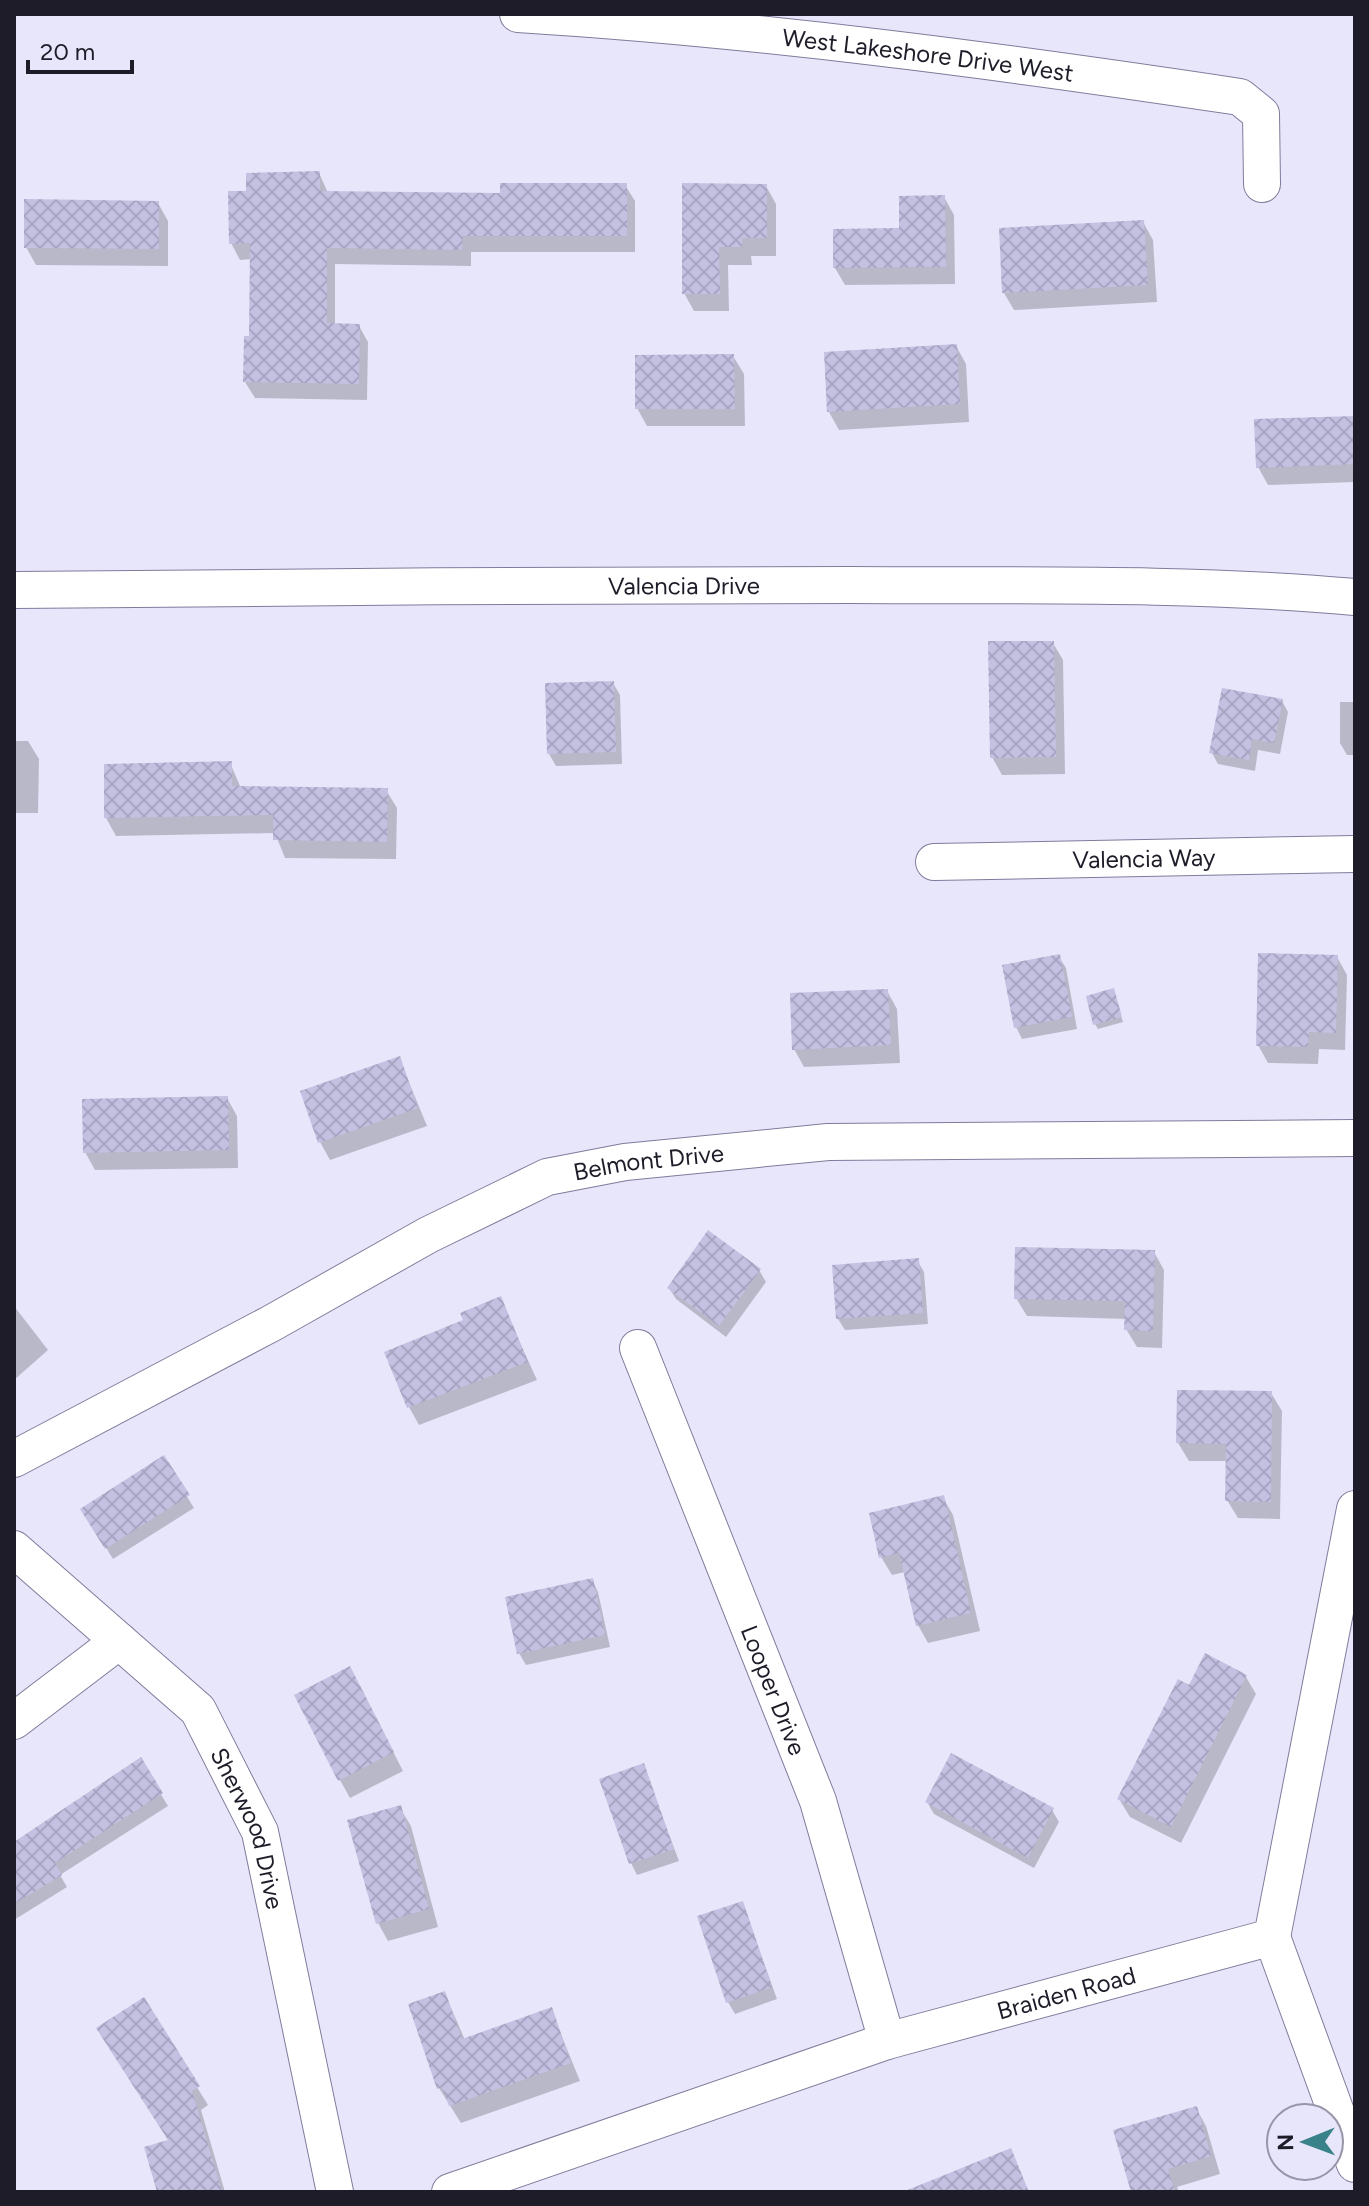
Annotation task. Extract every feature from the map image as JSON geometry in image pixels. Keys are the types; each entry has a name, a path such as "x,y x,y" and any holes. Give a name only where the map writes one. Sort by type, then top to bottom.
{"street":[{"name":"West Lakeshore Drive West","path":"518,14 677,25 1033,66 1240,97 1261,114 1262,184"},
{"name":"Valencia Drive","path":"14,590 531,584 924,586 1251,588 1355,597"},
{"name":"Valencia Way","path":"934,862 1355,854"},
{"name":"Belmont Drive","path":"14,1459 272,1323 428,1235 547,1177 625,1162 828,1142 1355,1138"},
{"name":"Looper Drive","path":"638,1348 818,1801 887,2041"},
{"path":"1355,1509 1272,1937 1355,2164"},
{"name":"Sherwood Drive","path":"14,1549 198,1710 260,1832 335,2192"},
{"path":"14,1721 119,1641"},
{"name":"Braiden Road","path":"450,2192 887,2041 1272,1937"}],"building":[{"path":"320,171 320,191 500,193 500,183 627,183 627,236 463,236 462,250 327,248 327,323 360,324 359,384 243,382 244,336 249,336 250,243 229,244 228,191 246,191 246,173"},
{"path":"682,183 767,184 767,238 742,238 742,247 719,247 720,294 682,294"},
{"path":"945,195 946,267 833,268 833,229 899,228 899,196"},
{"path":"24,199 159,201 159,249 24,248"},
{"path":"1144,220 1148,285 1002,293 999,228"},
{"path":"957,344 960,404 827,412 824,352"},
{"path":"734,354 735,409 635,409 635,355"},
{"path":"1355,416 1355,464 1256,468 1254,419"},
{"path":"988,641 1054,641 1056,757 990,758"},
{"path":"614,681 616,752 547,754 545,683"},
{"path":"1222,688 1283,699 1274,743 1252,739 1249,760 1209,753"},
{"path":"232,761 232,786 388,788 387,842 273,840 273,815 104,818 104,764"},
{"path":"1258,953 1338,955 1336,1033 1309,1032 1308,1047 1256,1046"},
{"path":"1060,954 1072,1017 1014,1028 1002,965"},
{"path":"1114,988 1122,1017 1093,1025 1086,996"},
{"path":"888,989 891,1045 792,1050 790,993"},
{"path":"400,1056 418,1108 318,1143 300,1091"},
{"path":"228,1096 229,1150 83,1153 82,1099"},
{"path":"708,1230 761,1269 719,1326 667,1288"},
{"path":"1015,1247 1155,1250 1153,1331 1124,1330 1125,1301 1014,1299"},
{"path":"919,1258 923,1313 836,1319 832,1265"},
{"path":"501,1296 528,1362 407,1408 384,1352 463,1320 460,1313"},
{"path":"1177,1390 1272,1391 1271,1502 1225,1501 1226,1444 1176,1443"},
{"path":"164,1455 190,1495 105,1549 80,1509"},
{"path":"944,1495 971,1613 916,1626 899,1553 879,1558 869,1513"},
{"path":"593,1578 605,1635 517,1654 505,1597"},
{"path":"1205,1653 1247,1675 1171,1827 1117,1799 1178,1679 1189,1685"},
{"path":"350,1666 394,1752 338,1781 294,1695"},
{"path":"951,1753 1054,1808 1028,1858 925,1802"},
{"path":"141,1757 163,1793 55,1863 62,1875 14,1904 14,1842"},
{"path":"644,1763 674,1849 629,1864 599,1779"},
{"path":"401,1805 429,1909 376,1924 347,1820"},
{"path":"743,1901 772,1987 726,2003 697,1916"},
{"path":"445,1991 462,2039 552,2007 571,2063 449,2106 442,2087 437,2089 408,2004"},
{"path":"144,1997 200,2086 192,2091 222,2192 157,2192 144,2147 168,2140 96,2028"},
{"path":"1197,2106 1211,2156 1168,2169 1175,2192 1131,2192 1113,2130"},
{"path":"1011,2148 1029,2192 905,2192 905,2191"}]}
